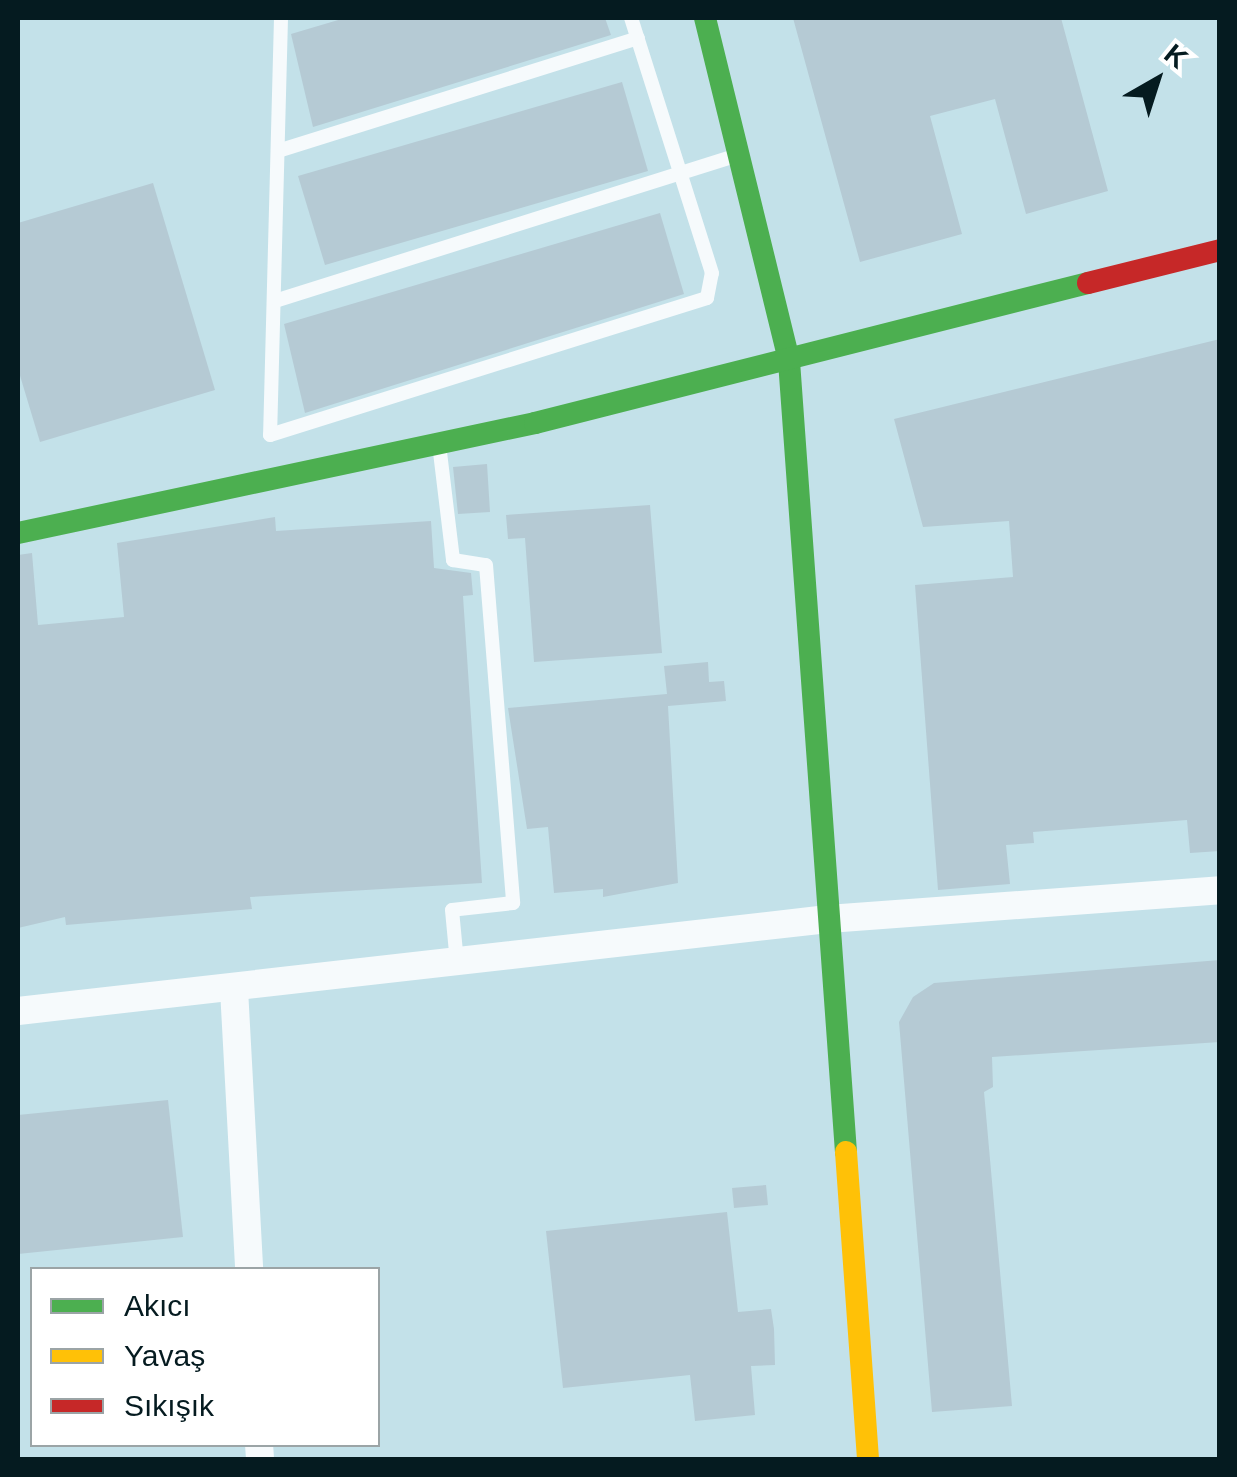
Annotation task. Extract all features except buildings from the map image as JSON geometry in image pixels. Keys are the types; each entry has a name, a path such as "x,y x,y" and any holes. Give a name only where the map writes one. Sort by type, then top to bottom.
{"street":[{"path":"705,18 788,361 868,1460"},
{"path":"18,533 439,444 788,361 1220,250"},
{"path":"18,1010 828,920 1220,890"},
{"path":"234,989 250,1267"}],"lane":[{"path":"281,18 278,300 270,434 702,304 712,273 631,18"},
{"path":"281,150 638,38"},
{"path":"278,300 738,155"},
{"path":"439,444 454,560 486,565 512,903 452,910 457,964"}],"traffic: fast":[{"path":"705,18 789,361 846,1152"},
{"path":"18,533 535,423 1088,283"}],"traffic: slow":[{"path":"846,1152 868,1460"}],"traffic: jam":[{"path":"1088,283 1220,250"}]}
